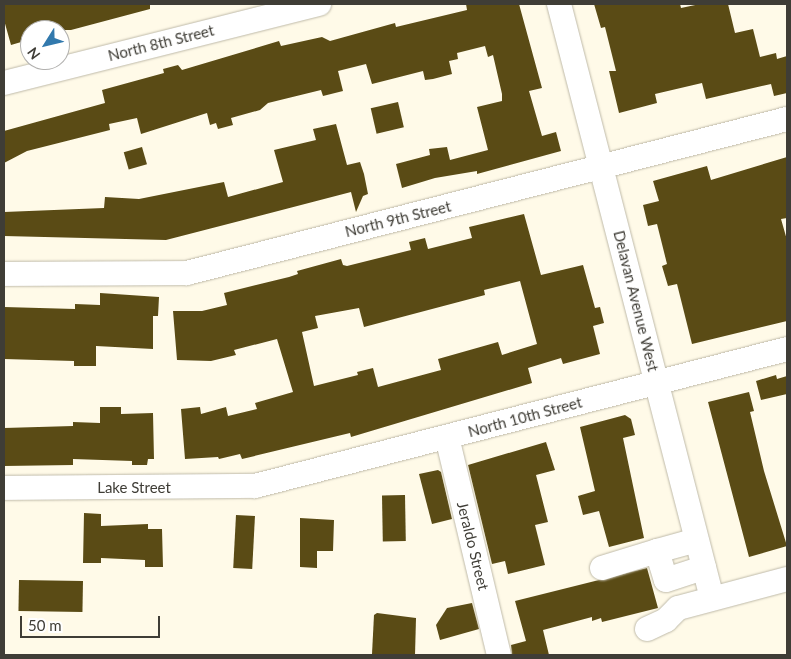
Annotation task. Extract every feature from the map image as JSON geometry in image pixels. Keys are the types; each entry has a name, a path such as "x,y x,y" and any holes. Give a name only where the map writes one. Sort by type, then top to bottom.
{"street":[{"name":"North 8th Street","path":"4,83 319,4"},
{"name":"Delavan Avenue West","path":"559,4 712,598"},
{"name":"North 9th Street","path":"4,274 187,273 787,119"},
{"name":"North 10th Street","path":"263,484 787,349"},
{"name":"Jeraldo Street","path":"447,437 499,655"},
{"name":"Lake Street","path":"4,488 234,488 263,484"},
{"path":"602,568 697,540"},
{"path":"656,552 666,580 704,568"},
{"path":"648,629 666,620 678,608 787,579"}],"building":[{"path":"4,4 150,4 150,9 71,30 70,20 20,20 20,42 11,45 4,20"},
{"path":"466,4 519,4 542,88 529,91 542,136 556,132 561,151 477,174 477,171 435,178 402,188 396,164 430,155 429,149 447,147 450,160 488,150 477,107 502,101 502,94 493,55 488,57 485,46 457,53 458,59 449,61 452,74 433,79 425,80 423,71 372,84 366,64 338,71 343,91 323,96 321,90 268,103 260,110 231,118 233,125 218,129 216,123 210,125 207,113 141,134 137,118 109,124 110,130 27,151 4,163 4,131 105,103 102,90 164,73 163,69 178,65 182,70 279,41 281,46 322,37 330,41 395,23 396,27 467,10"},
{"path":"594,4 680,4 681,8 700,4 728,4 735,33 753,29 760,57 776,53 777,59 787,56 787,93 774,96 771,84 706,99 702,83 655,94 657,103 619,113 609,71 616,71 605,27 601,28"},
{"path":"398,102 404,127 377,134 371,108"},
{"path":"336,124 347,165 360,162 364,174 368,194 363,196 356,212 351,192 166,240 4,236 4,212 104,208 105,197 139,199 224,182 228,197 283,182 274,150 316,140 313,129"},
{"path":"142,147 147,164 129,170 124,152"},
{"path":"787,157 787,218 781,219 787,240 787,321 692,344 677,284 668,286 662,266 667,264 657,224 648,226 643,205 659,201 653,181 707,166 711,180"},
{"path":"524,214 541,275 583,265 595,308 600,307 604,323 593,326 600,354 563,364 561,358 528,368 532,383 351,437 350,433 242,459 240,454 219,459 218,457 185,459 181,409 200,407 201,414 226,407 228,416 257,409 255,403 293,392 277,339 234,350 236,355 211,361 177,360 173,311 202,311 227,305 224,293 289,277 298,274 297,271 341,259 343,265 347,266 411,250 409,242 425,238 428,249 472,238 469,227","holes":["520,281 537,344 502,355 498,342 438,359 441,370 378,387 373,368 357,372 358,375 314,386 302,332 318,328 315,316 359,308 364,327 485,295 484,290"]},
{"path":"100,293 159,297 158,316 153,316 153,349 96,346 96,366 74,366 74,361 4,359 4,307 75,309 75,304 100,305"},
{"path":"776,375 777,379 787,376 787,394 761,400 756,381"},
{"path":"749,392 754,411 750,412 764,471 787,546 749,557 708,402"},
{"path":"100,407 121,407 121,414 153,413 154,459 148,459 147,465 132,465 132,461 73,459 73,465 4,466 4,428 73,426 73,422 100,423"},
{"path":"625,415 631,419 635,435 623,438 644,538 609,547 599,511 583,515 578,496 595,491 580,427"},
{"path":"546,442 555,470 536,475 548,522 535,525 545,565 508,574 505,561 492,564 468,465"},
{"path":"438,470 441,472 452,519 432,524 419,474"},
{"path":"382,495 405,495 406,541 383,541"},
{"path":"84,513 101,514 101,526 148,524 148,529 162,529 163,567 145,567 145,560 101,558 101,563 83,563"},
{"path":"236,515 255,516 252,569 233,568"},
{"path":"300,518 334,520 333,551 317,551 317,568 300,567"},
{"path":"647,568 658,608 602,622 601,618 592,621 592,617 543,630 549,655 512,655 511,645 526,641 515,601"},
{"path":"19,580 83,581 82,612 18,611"},
{"path":"472,603 479,629 440,640 436,625 447,608"},
{"path":"377,613 416,618 415,655 372,654 374,615"}]}
